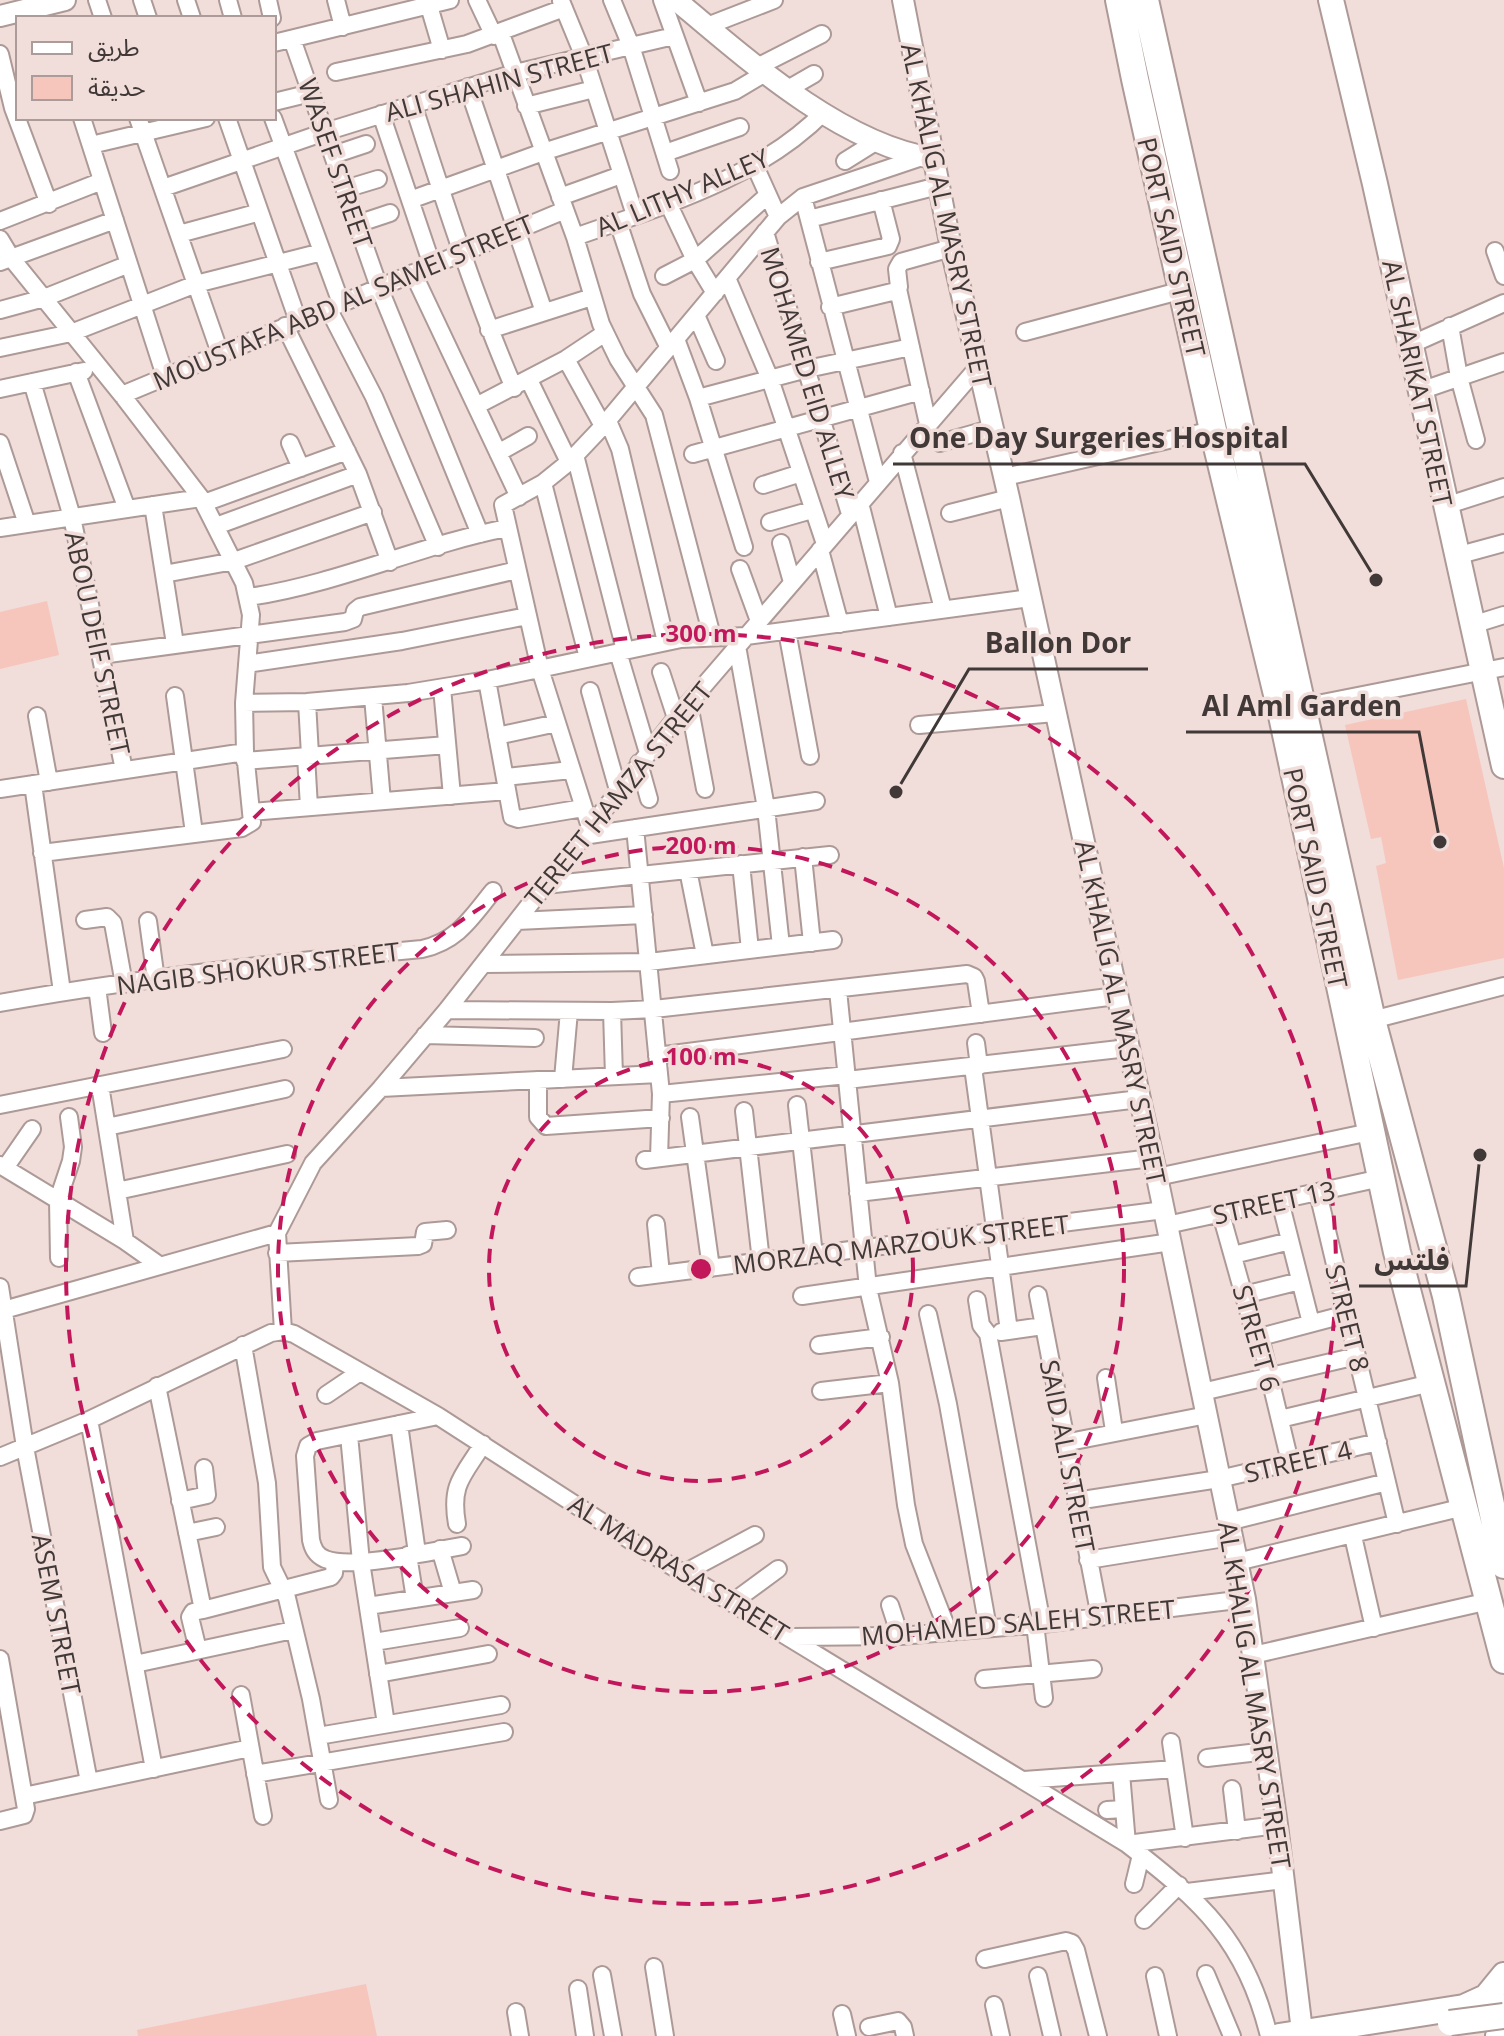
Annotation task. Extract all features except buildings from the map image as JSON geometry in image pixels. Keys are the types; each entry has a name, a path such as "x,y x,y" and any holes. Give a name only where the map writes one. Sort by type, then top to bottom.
{"main road":[{"name":"PORT SAID STREET","path":"1119,0 1213,430 1281,711 1397,1252 1504,1660"},
{"name":"PORT SAID STREET","path":"1145,0 1372,1020 1496,1494 1504,1565"},
{"name":"AL SHARIKAT STREET","path":"1331,0 1472,625 1493,670 1504,766"},
{"path":"1397,1252 1416,1257 1433,1246"},
{"path":"1411,1304 1422,1290 1431,1288 1446,1296"},
{"path":"1290,2034 1464,2007 1486,1997 1504,1975"},
{"path":"1486,1997 1497,2003 1503,2015 1503,2027 1498,2036"},
{"path":"1368,2036 1504,2016"},
{"path":"1471,2036 1504,2031"}],"street":[{"path":"336,0 343,27"},
{"path":"281,42 343,27 406,6 429,6 450,0"},
{"path":"477,0 515,73 575,237 605,333 654,415 660,431 712,636"},
{"path":"612,0 631,46 670,171"},
{"path":"662,0 699,103"},
{"path":"676,0 761,70 824,112 877,141 927,158"},
{"path":"707,26 774,0"},
{"name":"AL KHALIG AL MASRY STREET","path":"903,0 927,158 938,186 1005,477 1245,1599 1284,1880 1290,2034"},
{"path":"336,72 497,35 563,4 584,57 635,215"},
{"path":"429,6 442,50"},
{"path":"0,16 54,8"},
{"path":"410,200 543,152 735,91 761,70 822,34"},
{"name":"ALI SHAHIN STREET","path":"163,188 325,132 515,73 674,36"},
{"name":"WASEF STREET","path":"281,42 311,93 379,287 480,534"},
{"path":"0,54 10,109 49,204"},
{"path":"788,89 814,74"},
{"path":"468,87 544,312"},
{"path":"526,106 594,89"},
{"path":"276,102 311,93"},
{"path":"413,104 489,330 521,384 572,458 622,651 644,758 649,799"},
{"name":"AL LITHY ALLEY","path":"575,237 668,203 755,166 794,139 824,112"},
{"path":"381,114 432,265"},
{"path":"83,120 165,376"},
{"path":"91,145 141,125 187,120"},
{"path":"228,120 278,264 291,323 358,474 390,562"},
{"path":"274,120 322,252 334,306 438,547"},
{"path":"141,125 220,353"},
{"path":"665,153 740,127"},
{"path":"845,161 877,141"},
{"path":"333,155 366,144"},
{"path":"816,801 635,828 586,831 583,808 540,669 503,505 543,483 605,424 778,217 803,197 927,158"},
{"path":"755,166 778,217"},
{"name":"MOUSTAFA ABD AL SAMEI STREET","path":"122,395 518,229 562,203 621,175"},
{"path":"345,189 378,179"},
{"path":"0,221 102,181"},
{"path":"809,219 938,186"},
{"path":"664,276 695,260 768,195"},
{"path":"803,197 878,482"},
{"path":"819,262 891,243 881,200"},
{"path":"668,203 695,260 715,293"},
{"path":"179,234 260,212"},
{"path":"357,224 390,213"},
{"path":"6,261 115,220"},
{"path":"618,222 642,294 672,343 698,398 744,547"},
{"name":"MOHAMED EID ALLEY","path":"765,232 889,617"},
{"path":"0,239 6,261 44,298 203,501 249,597 252,635 244,703 245,756 252,822 242,828 42,853"},
{"path":"928,424 896,273 901,262 951,248"},
{"path":"1495,251 1504,276"},
{"path":"0,348 71,333 196,284 322,252"},
{"path":"0,310 44,298 129,264"},
{"path":"413,273 519,497"},
{"path":"727,278 770,379 787,428 812,510 840,624"},
{"path":"830,307 898,289"},
{"path":"1025,332 1183,290"},
{"path":"489,330 592,297"},
{"path":"1410,345 1504,303"},
{"path":"696,315 716,361"},
{"path":"1450,326 1459,377 1476,440"},
{"path":"476,406 566,359 605,333"},
{"path":"698,398 844,360 911,347"},
{"path":"566,359 620,449 666,642"},
{"path":"1420,391 1504,362"},
{"name":"TEREET HAMZA STREET","path":"277,1233 305,1174 322,1151 447,1010 676,718 979,366"},
{"path":"0,389 99,367"},
{"path":"76,372 127,509"},
{"name":"ABOU DEIF STREET","path":"32,382 72,517 124,770"},
{"path":"693,454 921,391"},
{"path":"940,443 993,428"},
{"path":"1005,477 1213,430"},
{"path":"498,453 528,436"},
{"path":"0,443 27,524"},
{"path":"290,443 304,494"},
{"path":"0,528 153,505 203,501 347,451"},
{"path":"902,453 943,609"},
{"path":"763,485 801,473"},
{"path":"216,526 358,474"},
{"path":"543,483 588,658"},
{"path":"1445,506 1504,487"},
{"path":"950,513 1009,498"},
{"path":"153,505 175,644"},
{"path":"770,522 812,510"},
{"path":"164,574 234,561 373,512"},
{"path":"249,597 287,590 507,528"},
{"path":"781,543 792,582"},
{"path":"1456,556 1504,543"},
{"path":"740,569 759,621"},
{"path":"101,655 345,622 353,619 360,607 517,570"},
{"path":"244,703 373,697 442,688 666,642 712,636 741,641 787,631 1030,598"},
{"path":"1472,625 1504,615"},
{"path":"247,664 402,641 527,616"},
{"path":"787,631 810,756"},
{"path":"741,641 766,808 781,946"},
{"path":"1302,707 1493,670"},
{"path":"661,672 676,718"},
{"path":"487,680 510,814 515,818 583,808"},
{"path":"442,688 452,796"},
{"path":"590,691 618,790"},
{"path":"175,696 194,833"},
{"path":"373,697 382,801"},
{"path":"307,702 309,807"},
{"path":"689,704 705,789"},
{"path":"919,725 1055,713"},
{"path":"37,716 42,853 62,992"},
{"path":"497,736 557,723"},
{"path":"0,789 184,761 245,756 308,756 447,745"},
{"path":"252,812 452,796 571,770"},
{"path":"635,828 661,1094 661,1118 652,1159 1139,1099"},
{"path":"545,885 830,855"},
{"path":"803,857 812,943"},
{"path":"741,864 750,950"},
{"path":"688,870 705,955"},
{"name":"NAGIB SHOKUR STREET","path":"0,1003 97,987 440,945 460,932 493,891"},
{"path":"517,921 644,915"},
{"path":"85,920 107,917 113,923 124,984"},
{"path":"148,921 156,980"},
{"path":"484,964 649,962 833,940"},
{"path":"447,1010 654,1009 971,974 976,981 981,1014"},
{"path":"1372,1020 1504,986"},
{"path":"97,987 103,1033"},
{"path":"838,990 868,1288 890,1383 897,1451 914,1544 948,1631"},
{"path":"657,1056 1116,996"},
{"path":"563,1079 569,1011"},
{"path":"612,1011 614,1076"},
{"path":"425,1035 535,1038"},
{"path":"976,1043 980,1119 1009,1331"},
{"path":"661,1094 976,1067 1128,1048"},
{"path":"0,1105 283,1049"},
{"path":"381,1088 659,1074"},
{"path":"538,1080 538,1117 546,1126 661,1118"},
{"path":"100,1085 125,1241"},
{"path":"107,1127 285,1089"},
{"path":"797,1105 814,1255"},
{"path":"744,1111 761,1261"},
{"path":"59,1258 58,1200 73,1147 69,1117"},
{"path":"690,1117 711,1268"},
{"path":"32,1129 3,1166 159,1265"},
{"path":"858,1193 988,1178 1155,1168 1370,1132"},
{"path":"117,1191 287,1154"},
{"name":"STREET 13","path":"1167,1226 1381,1178"},
{"name":"STREET 8","path":"1318,1193 1397,1524"},
{"path":"1280,1201 1311,1323"},
{"name":"STREET 6","path":"1221,1214 1255,1335 1260,1337 1290,1462"},
{"path":"656,1224 661,1274"},
{"path":"802,1296 1001,1268 1167,1226"},
{"name":"MORZAQ MARZOUK STREET","path":"638,1277 996,1232 1167,1226"},
{"path":"277,1253 418,1246 423,1244 425,1232 447,1230"},
{"path":"0,1457 89,1420 243,1345 283,1331 277,1233 2,1310"},
{"path":"1233,1255 1290,1241"},
{"path":"1244,1295 1300,1281"},
{"name":"ASEM STREET","path":"0,1287 25,1447 89,1782"},
{"name":"SAID ALI STREET","path":"1038,1295 1064,1443 1100,1617"},
{"path":"977,1300 981,1325 988,1334 1038,1624 1044,1698"},
{"path":"928,1314 948,1404 988,1628"},
{"path":"1260,1337 1347,1314"},
{"path":"988,1334 1043,1326"},
{"name":"AL MADRASA STREET","path":"283,1331 294,1334 438,1416 684,1573 1127,1844 1183,1889 1215,1920 1247,1970 1261,2004 1269,2036"},
{"path":"819,1345 881,1337"},
{"path":"243,1345 267,1483 272,1567 283,1590 293,1630 318,1736 329,1800"},
{"path":"1202,1392 1357,1356"},
{"path":"326,1395 360,1372"},
{"path":"1106,1378 1114,1431"},
{"path":"821,1391 890,1383"},
{"path":"1280,1419 1431,1383"},
{"path":"157,1386 203,1610"},
{"path":"1064,1443 1207,1415"},
{"path":"438,1416 312,1443 305,1456 311,1540 316,1552 328,1559 361,1562 462,1546"},
{"path":"89,1420 154,1769"},
{"path":"399,1424 415,1599"},
{"path":"349,1435 361,1562 386,1724"},
{"name":"STREET 4","path":"1076,1501 1219,1479 1378,1442"},
{"path":"457,1524 455,1488 483,1444"},
{"path":"180,1501 207,1495 204,1468"},
{"path":"1088,1560 1230,1530 1387,1482"},
{"path":"1237,1562 1464,1507"},
{"path":"187,1533 216,1527"},
{"path":"684,1573 755,1535"},
{"path":"1353,1536 1374,1628"},
{"path":"440,1549 453,1593"},
{"path":"198,1650 190,1617 193,1612 331,1577 334,1573 328,1559"},
{"path":"733,1602 778,1569"},
{"path":"368,1606 473,1590"},
{"name":"MOHAMED SALEH STREET","path":"791,1637 900,1636 1038,1624 1245,1599"},
{"path":"1253,1655 1489,1601"},
{"path":"890,1605 900,1636"},
{"path":"374,1642 460,1628"},
{"path":"135,1664 293,1630"},
{"path":"378,1674 488,1654"},
{"path":"0,1659 24,1796 24,1815 0,1821"},
{"path":"984,1679 1093,1669"},
{"path":"241,1695 263,1816"},
{"path":"318,1736 501,1705"},
{"path":"366,1728 371,1754"},
{"path":"255,1774 504,1732"},
{"path":"1171,1742 1185,1838"},
{"path":"24,1796 250,1748"},
{"path":"1207,1758 1267,1751"},
{"path":"1024,1780 1175,1769"},
{"path":"1121,1773 1115,1809 1127,1844 1277,1825"},
{"path":"1232,1789 1237,1831"},
{"path":"1134,1884 1141,1855"},
{"path":"1144,1920 1183,1889 1284,1880"},
{"path":"985,1959 1066,1941 1072,1943 1098,2036"},
{"path":"654,1967 665,2036"},
{"path":"1206,1974 1232,2036"},
{"path":"602,1975 613,2036"},
{"path":"1038,1976 1052,2036"},
{"path":"1155,1976 1168,2036"},
{"path":"578,1989 585,2036"},
{"path":"994,2005 1001,2036"},
{"path":"516,2012 520,2036"},
{"path":"842,2014 847,2036"},
{"path":"869,2027 898,2021 905,2036"}],"green space":[{"path":"47,601 59,655 0,669 0,612"},
{"path":"1466,699 1504,868 1504,958 1398,980 1376,866 1386,863 1381,837 1371,839 1345,725"},
{"path":"366,1984 377,2036 138,2036 137,2030"}],"place":[{"name":"One Day Surgeries Hospital","path":"1376,580"},
{"name":"Ballon Dor","path":"896,792"},
{"name":"Al Aml Garden","path":"1440,842"},
{"name":"فلتس","path":"1480,1155"}]}
